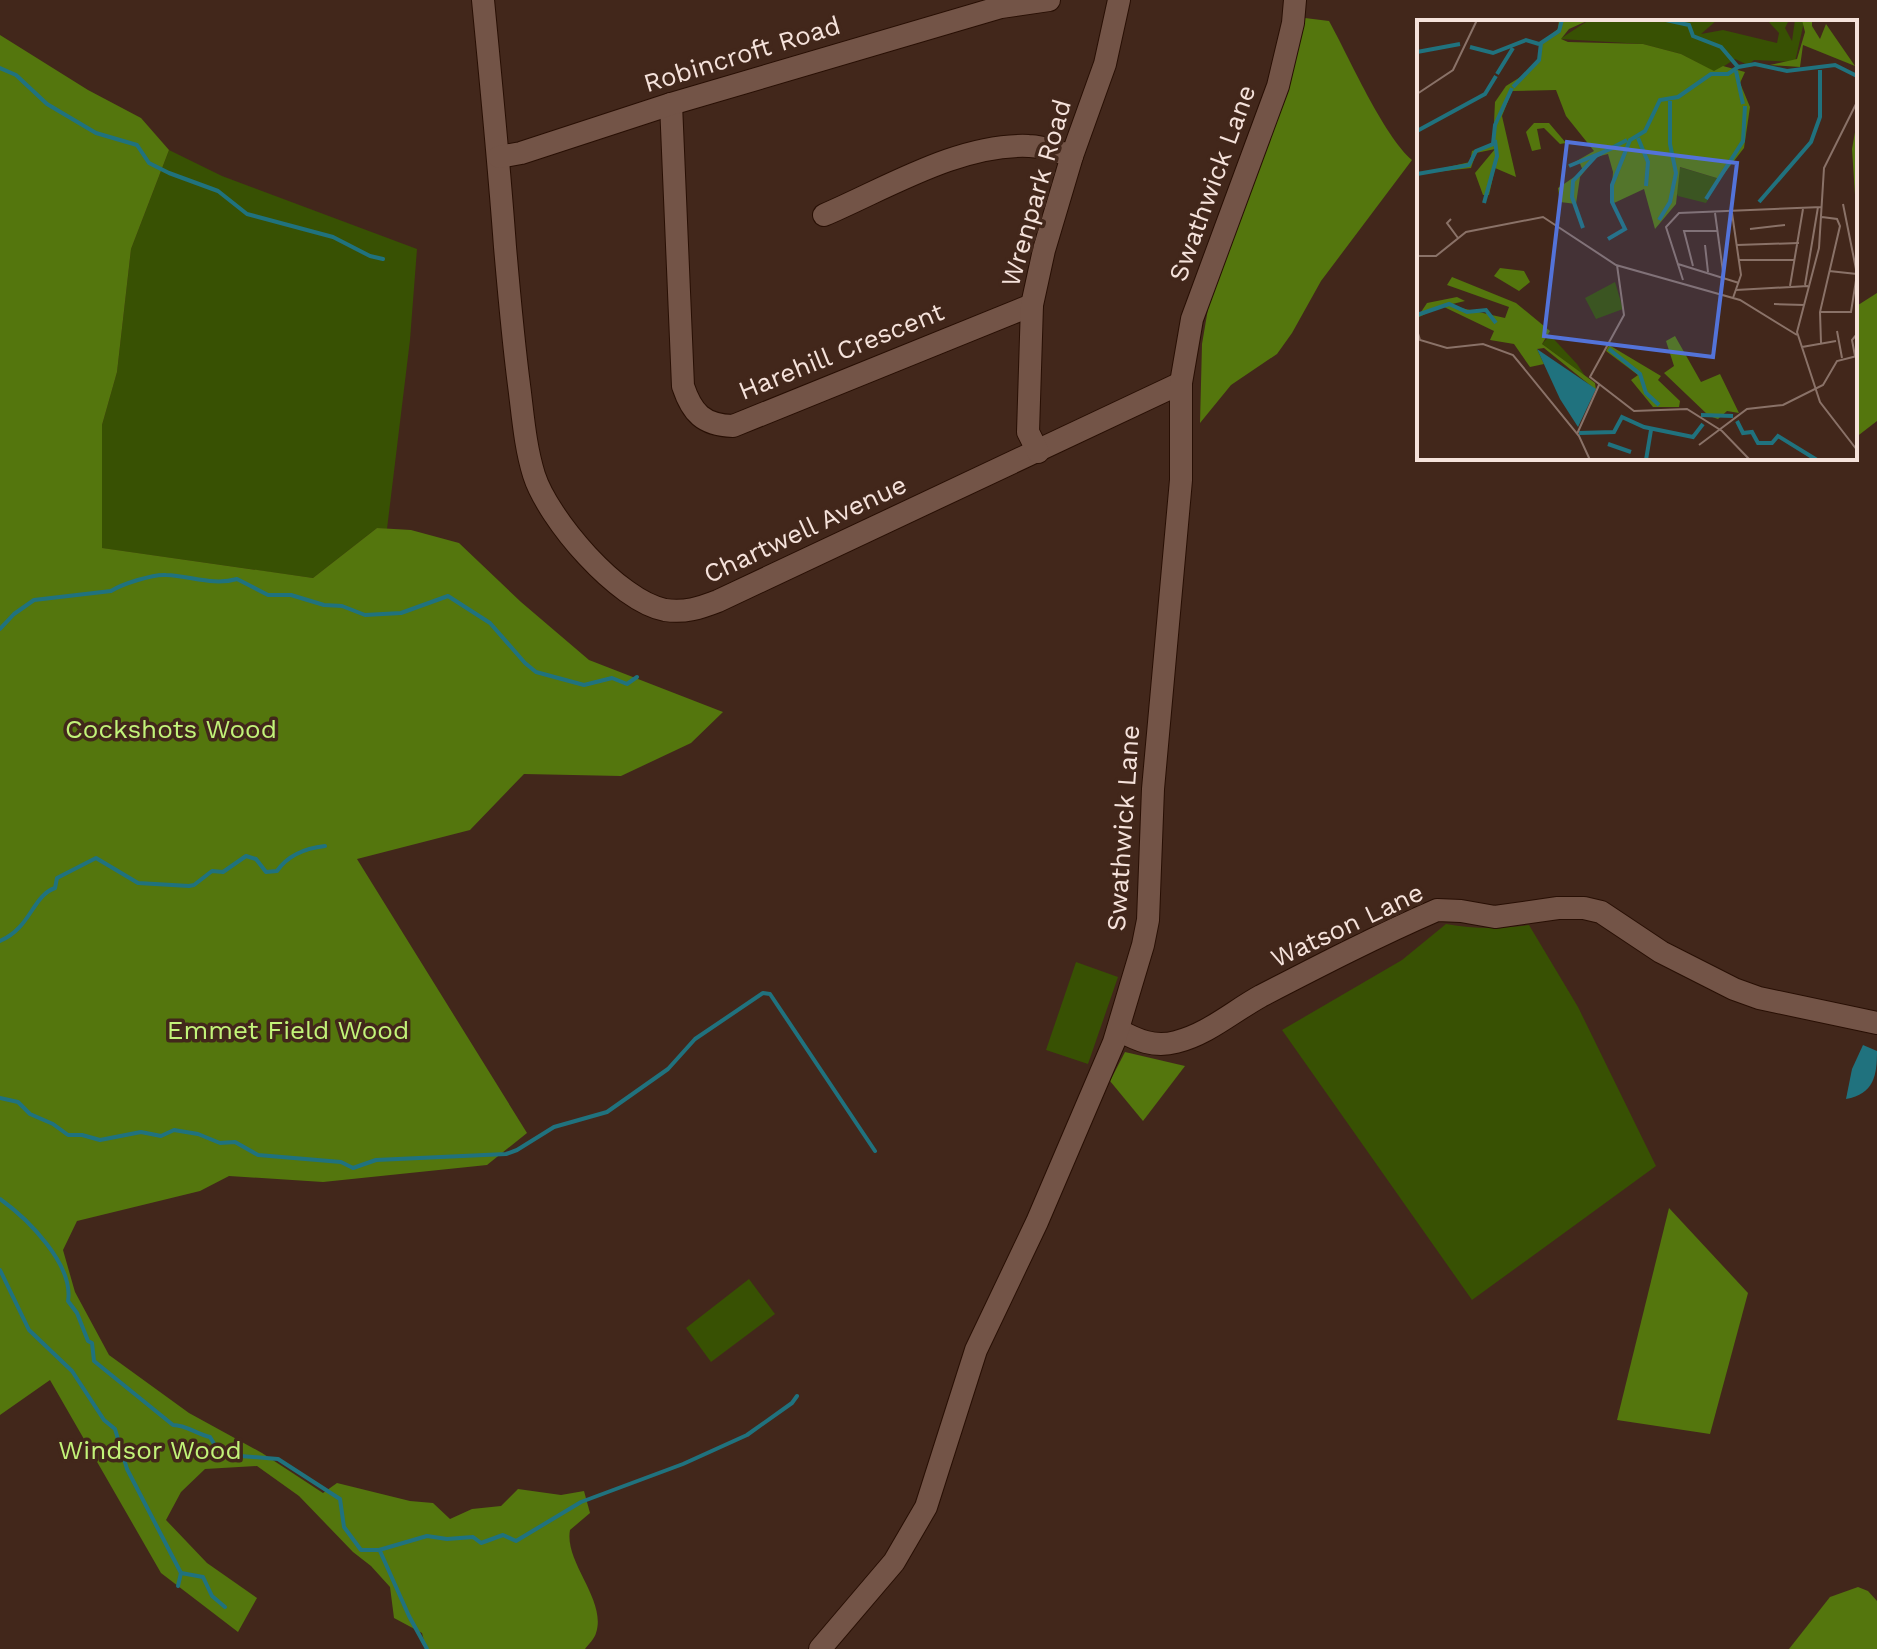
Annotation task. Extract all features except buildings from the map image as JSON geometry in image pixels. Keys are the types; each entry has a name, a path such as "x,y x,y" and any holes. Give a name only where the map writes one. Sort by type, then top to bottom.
{"street":[{"name":"Chartwell Avenue","path":"483,0 499,157 510,312 527,449 535,479 546,500 601,569 630,594 663,610 690,611 718,601 1181,383"},
{"name":"Robincroft Road","path":"499,157 521,153 671,104 1001,7 1049,0"},
{"name":"Wrenpark Road","path":"1038,452 1028,432 1032,305 1044,250 1072,156 1105,64 1119,0"},
{"name":"Swathwick Lane","path":"820,1649 894,1562 926,1507 976,1350 1037,1222 1118,1030 1148,920 1153,789 1181,480 1181,383 1192,319 1278,86 1293,23 1295,0"},
{"name":"Harehill Crescent","path":"671,104 683,386 690,407 714,425 733,426 1032,305"},
{"path":"824,215 966,152 1003,146 1033,146 1072,156"},
{"name":"Watson Lane","path":"1118,1030 1155,1045 1175,1043 1208,1030 1258,998 1437,910 1495,917 1558,908 1584,908 1601,912 1661,952 1747,993 1877,1023"}],"green space":[{"path":"1305,18 1329,21 1378,115 1412,160 1321,281 1277,354 1231,385 1200,423 1202,344 1209,303 1288,92"},
{"path":"0,35 88,90 141,118 169,150 131,249 117,372 102,425 102,548 313,578 377,528 411,530 459,543 589,660 723,712 691,743 621,776 524,774 470,830 357,859 527,1133 487,1165 323,1182 229,1176 200,1191 77,1221 63,1250 75,1292 109,1355 189,1413 262,1453 323,1493 337,1483 410,1501 433,1503 450,1519 472,1509 501,1506 518,1489 561,1495 584,1491 590,1513 570,1530 570,1542 596,1607 598,1620 595,1635 585,1649 426,1649 422,1633 394,1618 390,1587 371,1566 353,1552 299,1496 257,1466 205,1469 181,1492 166,1520 207,1563 257,1598 238,1632 161,1573 50,1380 0,1415"},
{"path":"169,150 222,176 417,249 410,340 387,529 377,528 313,578 101,548 102,425 117,372 131,249"},
{"path":"1877,293 1877,421 1857,436 1857,306"},
{"path":"1446,924 1488,928 1529,925 1578,1007 1656,1166 1472,1300 1282,1030 1402,960"},
{"path":"1076,962 1118,977 1088,1064 1046,1050"},
{"path":"1125,1052 1185,1066 1143,1121 1110,1081"},
{"path":"1669,1208 1748,1293 1710,1434 1617,1420"},
{"path":"749,1279 775,1314 711,1362 686,1328"},
{"path":"1858,1587 1868,1591 1877,1601 1877,1649 1789,1649 1830,1597"}],"water":[{"path":"1863,1045 1877,1051 1875,1075 1863,1093 1846,1099 1852,1069"}],"waterway":[{"path":"0,68 16,75 47,104 96,133 137,145 149,163 218,191 247,214 333,237 370,256 383,259"},
{"path":"0,629 34,600 111,591 160,575 211,581 237,579 268,595 291,595 324,605 342,606 365,615 401,613 448,596 490,623 536,672 584,685 612,678 627,684 637,677"},
{"path":"0,941 18,928 41,898 55,888 57,878 96,858 138,883 189,886 212,871 223,872 246,856 256,859 266,872 277,871 298,853 325,846"},
{"path":"0,1098 18,1102 30,1114 68,1135 100,1140 141,1132 161,1136 174,1130 198,1134 220,1143 235,1142 258,1155 341,1162 353,1168 376,1160 506,1154 554,1127 607,1112 668,1069 695,1039 763,993 770,994 875,1151"},
{"path":"0,1199 23,1218 57,1258 68,1287 68,1301 77,1313 88,1341 92,1343 94,1361 173,1425 210,1437 216,1447 228,1455 278,1459 340,1499 344,1527 361,1550 379,1550 427,1536 447,1539 473,1537 481,1543 503,1535 516,1541 581,1502 683,1464 747,1435 792,1403 797,1396"},
{"path":"0,1270 29,1330 72,1371 104,1420 115,1429 127,1469 181,1573 203,1577 212,1596 225,1607"},
{"path":"380,1551 427,1649"},
{"path":"178,1586 181,1573"}],"park label":[{"name":"Cockshots Wood","path":"171,729"},
{"name":"Emmet Field Wood","path":"288,1030"},
{"name":"Windsor Wood","path":"150,1450"}]}
